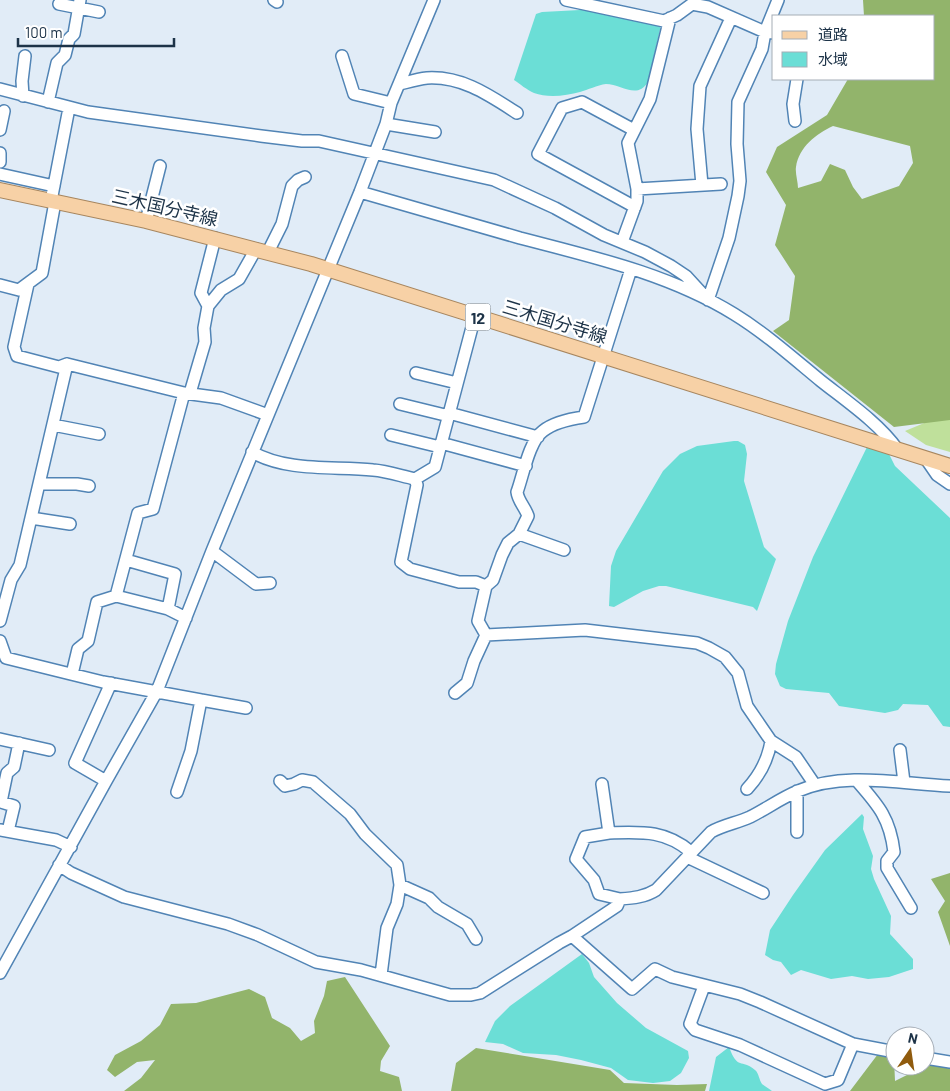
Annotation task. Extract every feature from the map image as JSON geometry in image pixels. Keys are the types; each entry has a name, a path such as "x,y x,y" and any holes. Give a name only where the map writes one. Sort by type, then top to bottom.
{"main road":[{"name":"三木国分寺線","path":"0,190 146,221 215,238 328,270 950,466"}],"street":[{"path":"0,973 157,691 252,452 360,192 386,124 390,103 400,84 434,0"},
{"path":"566,0 609,5 664,21 692,4 711,4 731,18 769,32 738,102 737,144 740,181 738,196 729,238 708,300"},
{"path":"774,15 778,0"},
{"path":"59,4 79,4 99,12"},
{"path":"48,102 57,63 65,55 69,39 74,34 79,4"},
{"path":"622,242 637,200 637,189 628,143 650,99 670,18"},
{"path":"702,185 697,130 700,86 731,18"},
{"path":"23,96 22,81 25,56"},
{"path":"342,56 354,94 390,103"},
{"path":"400,84 427,78 451,80 477,88 517,113"},
{"path":"795,121 793,104 797,80"},
{"path":"0,89 69,108 198,128 302,141 319,141 494,180 645,252 686,276 708,300"},
{"path":"634,130 582,102 562,108 538,154 635,207"},
{"path":"0,286 19,290 42,273 54,186 69,108"},
{"path":"0,130 4,111"},
{"path":"386,124 435,132"},
{"path":"0,153 0,162"},
{"path":"146,221 160,166"},
{"path":"0,174 54,186"},
{"path":"116,596 138,513 153,509 187,393 205,342 204,328 208,306 221,290 239,279 262,251 282,224 292,186 298,180 305,177"},
{"path":"637,189 721,184"},
{"path":"360,192 631,270 666,281 708,300 734,314 807,370 890,438 897,449"},
{"path":"208,306 201,293 215,238"},
{"path":"486,635 478,621 486,586 493,580 508,543 519,534 528,516 518,498 517,492 534,443 543,431 562,421 584,417 631,270"},
{"path":"28,284 14,347 17,356 59,367 67,364 187,393 221,398 268,415"},
{"path":"252,452 266,460 316,468 375,470 415,479 435,467 475,316"},
{"path":"0,621 11,580 20,565 67,364"},
{"path":"416,373 457,383"},
{"path":"400,404 449,414 538,437"},
{"path":"53,425 99,434"},
{"path":"391,434 526,466"},
{"path":"926,459 937,475 950,484"},
{"path":"415,479 417,485 401,562 410,569 459,582 476,582 486,586"},
{"path":"39,484 77,484 89,486"},
{"path":"31,518 70,524"},
{"path":"519,534 564,550"},
{"path":"212,551 256,584 270,583"},
{"path":"126,560 175,574 168,609"},
{"path":"72,674 78,649 88,641 97,602 116,596 168,609 186,618"},
{"path":"486,635 585,630 697,643 709,648 725,658 738,673 747,706 771,741 796,757 815,786"},
{"path":"455,693 468,683 474,661 486,635"},
{"path":"0,641 6,658 111,683 246,708"},
{"path":"106,781 75,764 111,683"},
{"path":"176,792 191,751 201,700"},
{"path":"0,739 49,750"},
{"path":"747,789 758,778 768,756 771,741"},
{"path":"19,743 14,766 3,772 0,802 14,806 4,831 56,840 71,847"},
{"path":"900,750 904,782"},
{"path":"280,781 285,786 302,780 313,782 350,814 365,834 396,865 400,884 397,904 387,928 381,975"},
{"path":"763,894 689,854 680,843 659,834 644,832 609,833 585,837 576,859 594,880 599,894 620,899 637,898 656,890 689,854 711,832 722,826 748,818 797,791 815,786 883,780 950,786"},
{"path":"857,781 877,803 887,821 892,836 894,852 887,861 887,868 911,908"},
{"path":"602,784 609,833"},
{"path":"797,791 797,832"},
{"path":"59,865 71,873 124,897 228,924 258,935 316,962 381,975 450,995 471,996 480,993 617,906 620,899"},
{"path":"400,884 429,898 438,907 467,924 476,939"},
{"path":"572,936 632,989 655,969 704,986 740,994 854,1044 885,1050"},
{"path":"704,986 690,1024 695,1030 740,1045 825,1084 838,1080 854,1044"},
{"path":"935,1060 950,1062"}],"shaded area":[{"path":"863,0 950,0 950,420 894,427 773,331 789,320 795,276 775,245 786,205 766,172 777,147 827,115 847,80 935,80 935,15 864,15","holes":["833,126 910,146 913,163 899,186 862,199 853,187 845,170 830,164 821,181 798,188 796,169 801,153 809,142"]},
{"path":"950,419 950,452 926,445 905,431 929,421"},
{"path":"950,873 950,946 938,912 945,901 931,879"},
{"path":"345,977 390,1046 381,1061 380,1071 399,1077 402,1091 124,1091 141,1078 155,1060 137,1062 115,1077 107,1070 115,1055 141,1041 160,1025 171,1004 196,1003 249,989 265,997 272,1018 290,1028 301,1041 315,1033 314,1021 324,996 327,981"},
{"path":"476,1048 610,1070 624,1083 707,1084 705,1091 451,1091 456,1063"},
{"path":"878,1054 885,1056 885,1076 895,1076 895,1081 905,1076 935,1076 935,1065 950,1067 950,1091 850,1091"}],"water":[{"path":"582,7 661,25 648,82 644,87 634,91 606,84 575,93 551,96 534,93 514,80 536,14 580,10"},
{"path":"734,441 745,445 747,454 744,481 764,547 776,559 757,611 753,607 666,586 643,591 614,607 609,606 611,566 616,551 663,471 680,454 697,446"},
{"path":"867,447 889,454 895,466 950,518 950,727 943,726 928,705 903,704 898,710 885,713 839,706 829,693 786,689 780,686 775,674 788,621 813,557"},
{"path":"862,814 864,817 863,829 873,856 871,869 891,916 890,934 913,959 913,969 889,977 868,979 852,976 831,979 801,970 791,975 781,962 765,955 770,930 825,850"},
{"path":"582,954 589,963 594,977 617,1003 646,1028 688,1051 689,1058 681,1073 670,1081 653,1083 628,1080 611,1068 581,1060 556,1055 523,1053 503,1044 485,1042 495,1021 510,1006"},
{"path":"729,1047 737,1062 755,1070 762,1084 772,1091 709,1091 716,1057"}]}
